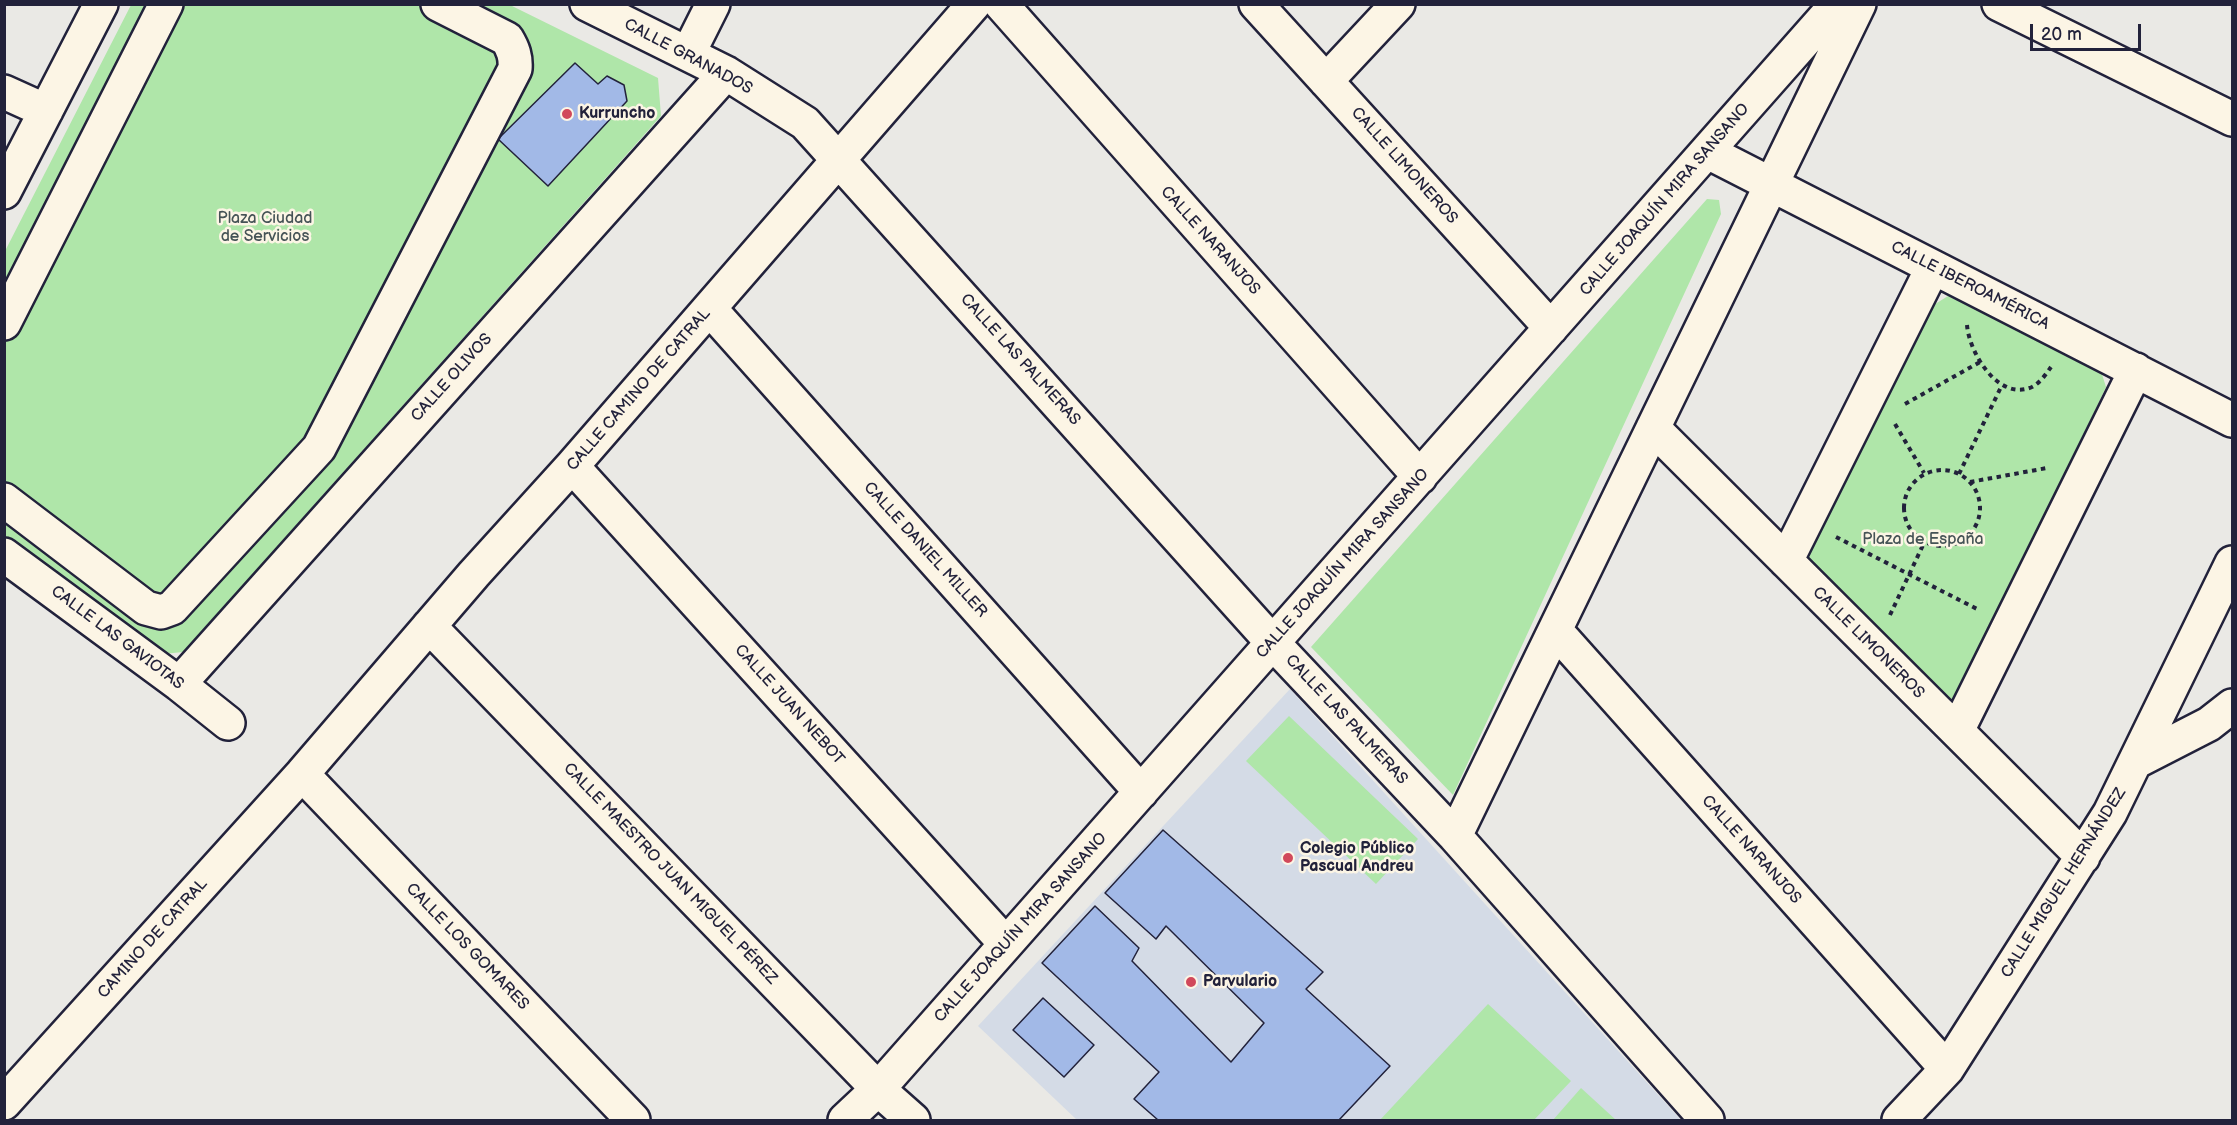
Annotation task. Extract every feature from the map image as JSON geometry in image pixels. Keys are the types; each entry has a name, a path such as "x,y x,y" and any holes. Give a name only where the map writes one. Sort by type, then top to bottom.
{"street":[{"path":"4,192 101,4"},
{"path":"4,323 166,4"},
{"path":"4,500 146,608 161,612 172,608 319,448 515,69 516,60 513,48 507,39 438,4"},
{"name":"CALLE GRANADOS","path":"587,4 726,73 805,123 840,160"},
{"path":"688,54 713,4"},
{"name":"CALLE CAMINO DE CATRAL","path":"302,774 974,4"},
{"name":"CALLE NARANJOS","path":"1001,4 1420,477"},
{"name":"CALLE LIMONEROS","path":"1256,4 1551,328"},
{"path":"1326,81 1398,4"},
{"name":"CALLE JOAQUÍN MIRA SANSANO","path":"845,1120 878,1089 1837,4"},
{"path":"1455,836 1859,4"},
{"path":"1999,4 2232,119"},
{"name":"CALLE OLIVOS","path":"179,684 726,73"},
{"path":"4,92 46,111"},
{"name":"CALLE IBEROAMÉRICA","path":"1708,152 2232,420"},
{"name":"CALLE LAS PALMERAS","path":"840,160 1273,643 1455,836 1707,1120"},
{"path":"1786,561 1806,522 1881,400 1934,267"},
{"name":"CALLE DANIEL MILLER","path":"710,309 1141,792"},
{"path":"1957,731 2136,370"},
{"name":"CALLE LIMONEROS","path":"1653,428 2083,857"},
{"name":"CALLE JUAN NEBOT","path":"572,466 1006,944"},
{"name":"CALLE LAS GAVIOTAS","path":"4,555 179,684 228,723"},
{"name":"CALLE MIGUEL HERNÁNDEZ","path":"1899,1120 1947,1069 2110,813 2232,563"},
{"name":"CALLE MAESTRO JUAN MIGUEL PÉREZ","path":"429,626 878,1089 913,1120"},
{"name":"CALLE NARANJOS","path":"1555,630 1947,1069"},
{"path":"2135,762 2209,724 2232,706"},
{"name":"CAMINO DE CATRAL","path":"4,1103 302,774"},
{"name":"CALLE LOS GOMARES","path":"302,774 633,1120"}],"path":[{"path":"1968,285 1967,329 1972,349 1980,362 2002,385 2022,389 2032,387 2046,374 2070,337"},
{"path":"1924,473 1881,400 1980,362"},
{"path":"1959,474 2002,385"},
{"path":"1970,482 2091,459"},
{"path":"1938,470 1959,474 1975,488 1980,506 1979,520 1968,537 1949,546 1924,543 1912,533 1903,514 1905,494 1924,473 1938,470"},
{"path":"1806,522 2009,625"},
{"path":"1874,649 1924,543"}],"shaded area":[{"name":"Colegio Público Pascual Andreu","path":"1290,689 1681,1120 1077,1120 978,1026"}],"green space":[{"name":"Plaza Ciudad de Servicios","path":"131,5 510,5 658,78 661,116 183,652 153,655 5,540 4,253"},
{"path":"1707,199 1719,200 1721,214 1453,795 1311,647"},
{"name":"Plaza de España","path":"1948,296 2100,368 2106,387 1960,697 1941,701 1812,571 1805,552 1932,306"},
{"path":"1289,716 1418,839 1376,884 1246,761"},
{"path":"1488,1004 1571,1081 1534,1120 1380,1120"},
{"path":"1581,1088 1616,1120 1553,1120"}],"building":[{"path":"575,63 598,84 607,76 624,85 627,101 548,186 498,139"},
{"path":"1163,830 1323,972 1306,989 1390,1066 1339,1120 1158,1120 1134,1099 1159,1072 1042,963 1095,906 1139,948 1132,961 1231,1062 1264,1023 1166,926 1156,939 1105,893"},
{"path":"1043,998 1094,1045 1064,1077 1013,1030"}],"place":[{"name":"Kurruncho","path":"567,114"},
{"name":"Colegio Público Pascual Andreu","path":"1288,858"},
{"name":"Parvulario","path":"1191,982"}]}
